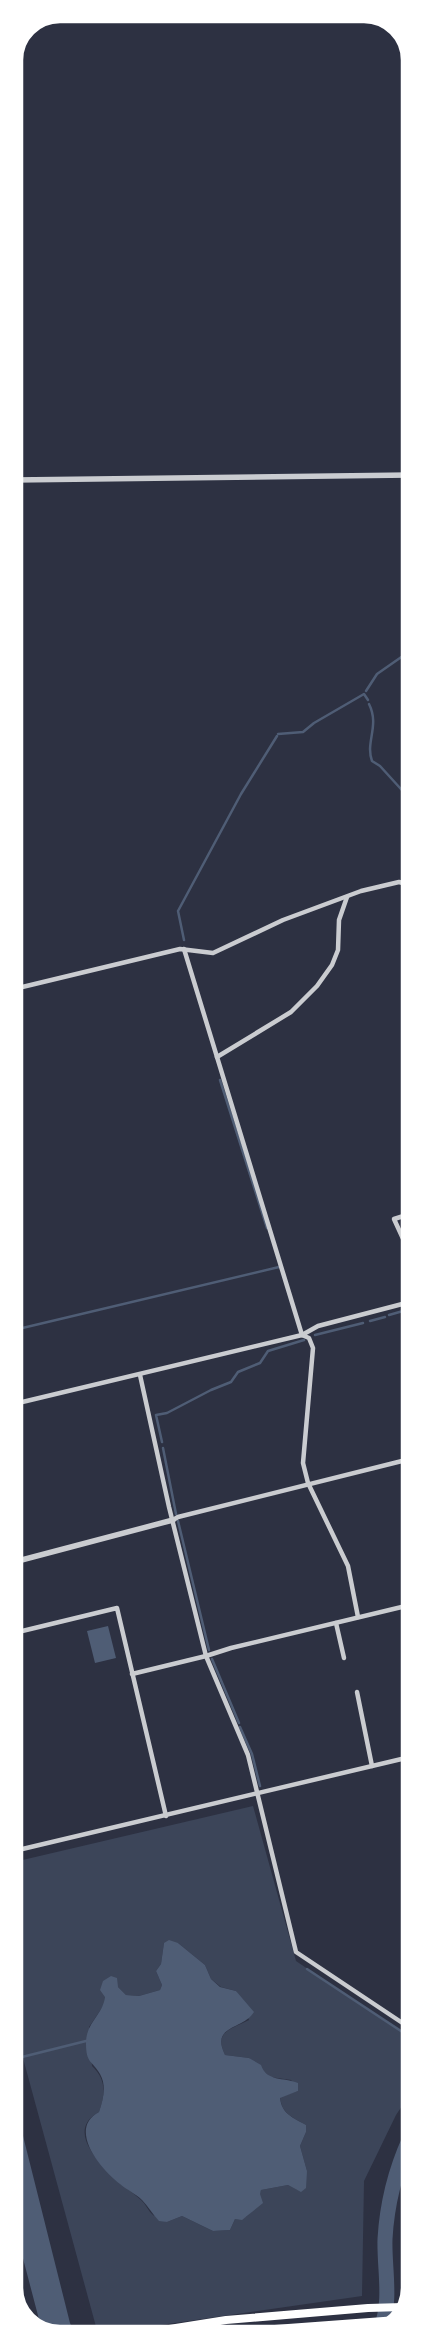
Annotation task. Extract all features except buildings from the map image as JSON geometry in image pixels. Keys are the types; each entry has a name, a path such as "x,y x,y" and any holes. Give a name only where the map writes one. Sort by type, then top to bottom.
{"main road":[{"path":"195,2325 226,2320 396,2307"},
{"path":"326,2325 381,2321"}],"street":[{"path":"22,480 401,475"},
{"path":"22,987 184,949 213,953 283,920 378,886 401,883"},
{"path":"217,1057 292,1012 317,986 332,965 338,950 339,920 347,897"},
{"path":"184,949 302,1335"},
{"path":"402,1217 394,1219 402,1235"},
{"path":"23,1402 302,1335 318,1326 402,1304"},
{"path":"302,1335 310,1338 312,1348 303,1464 308,1483 348,1566 358,1617"},
{"path":"140,1375 206,1656 248,1755 296,1952 402,2023"},
{"path":"23,1560 173,1520 178,1516 402,1461"},
{"path":"132,1674 402,1607"},
{"path":"23,1631 117,1608 166,1816"},
{"path":"336,1622 344,1658"},
{"path":"357,1692 372,1766"},
{"path":"23,1849 402,1759"}],"shaded area":[{"path":"108,1626 116,1658 95,1663 87,1631"},
{"path":"253,1806 296,1961 402,2033 402,2106 364,2181 362,2296 161,2325 96,2325 23,2058 23,1860","holes":["164,1943 178,1943 205,1965 211,1979 221,1987 236,1991 249,2020 226,2032 223,2036 221,2041 225,2055 249,2058 270,2077 291,2080 298,2091 280,2097 281,2103 288,2114 306,2125 306,2132 300,2146 307,2171 298,2190 288,2185 261,2190 249,2214 241,2219 235,2219 230,2230 213,2231 182,2216 167,2222 155,2216 143,2202 97,2159 88,2146 85,2134 87,2122 99,2112 103,2100 102,2082 97,2071 92,2066 89,2027 104,2005 105,1997 118,1987 126,1995 139,1996 160,1990 162,1985 156,1971 161,1964"]},
{"path":"169,1940 178,1943 205,1965 211,1979 220,1987 236,1991 254,2012 249,2018 225,2033 221,2045 225,2055 249,2058 261,2065 271,2077 298,2083 298,2091 280,2098 285,2111 306,2125 306,2132 300,2146 307,2171 306,2188 301,2192 288,2185 261,2190 260,2194 263,2203 242,2220 235,2219 230,2230 213,2231 182,2216 167,2222 159,2221 142,2200 112,2178 104,2169 90,2149 87,2139 86,2128 90,2119 99,2112 104,2093 102,2079 88,2058 86,2050 89,2029 104,2003 105,1997 100,1990 103,1981 111,1976 117,1978 118,1987 126,1995 139,1996 160,1990 162,1985 156,1971 161,1964 164,1943"},
{"path":"23,2136 71,2325 53,2325 39,2319 23,2258"}],"waterway":[{"path":"366,691 377,674 401,657"},
{"path":"278,734 303,732 314,723 364,694 368,700"},
{"path":"369,704 373,720 370,747 372,761 380,766 401,789"},
{"path":"184,940 178,911 241,794 277,736"},
{"path":"220,1080 267,1228"},
{"path":"23,1328 279,1267"},
{"path":"389,1315 402,1311"},
{"path":"370,1321 385,1317"},
{"path":"315,1335 363,1323"},
{"path":"162,1442 156,1415 167,1413 211,1390 231,1382 238,1372 260,1363 268,1351 304,1340"},
{"path":"163,1448 176,1514"},
{"path":"178,1521 209,1650"},
{"path":"212,1659 239,1723"},
{"path":"240,1727 252,1754 260,1786"},
{"path":"307,1969 402,2032"},
{"path":"23,2057 86,2041"},
{"path":"383,2320 387,2295 385,2239 388,2213 396,2175 402,2158"}]}
